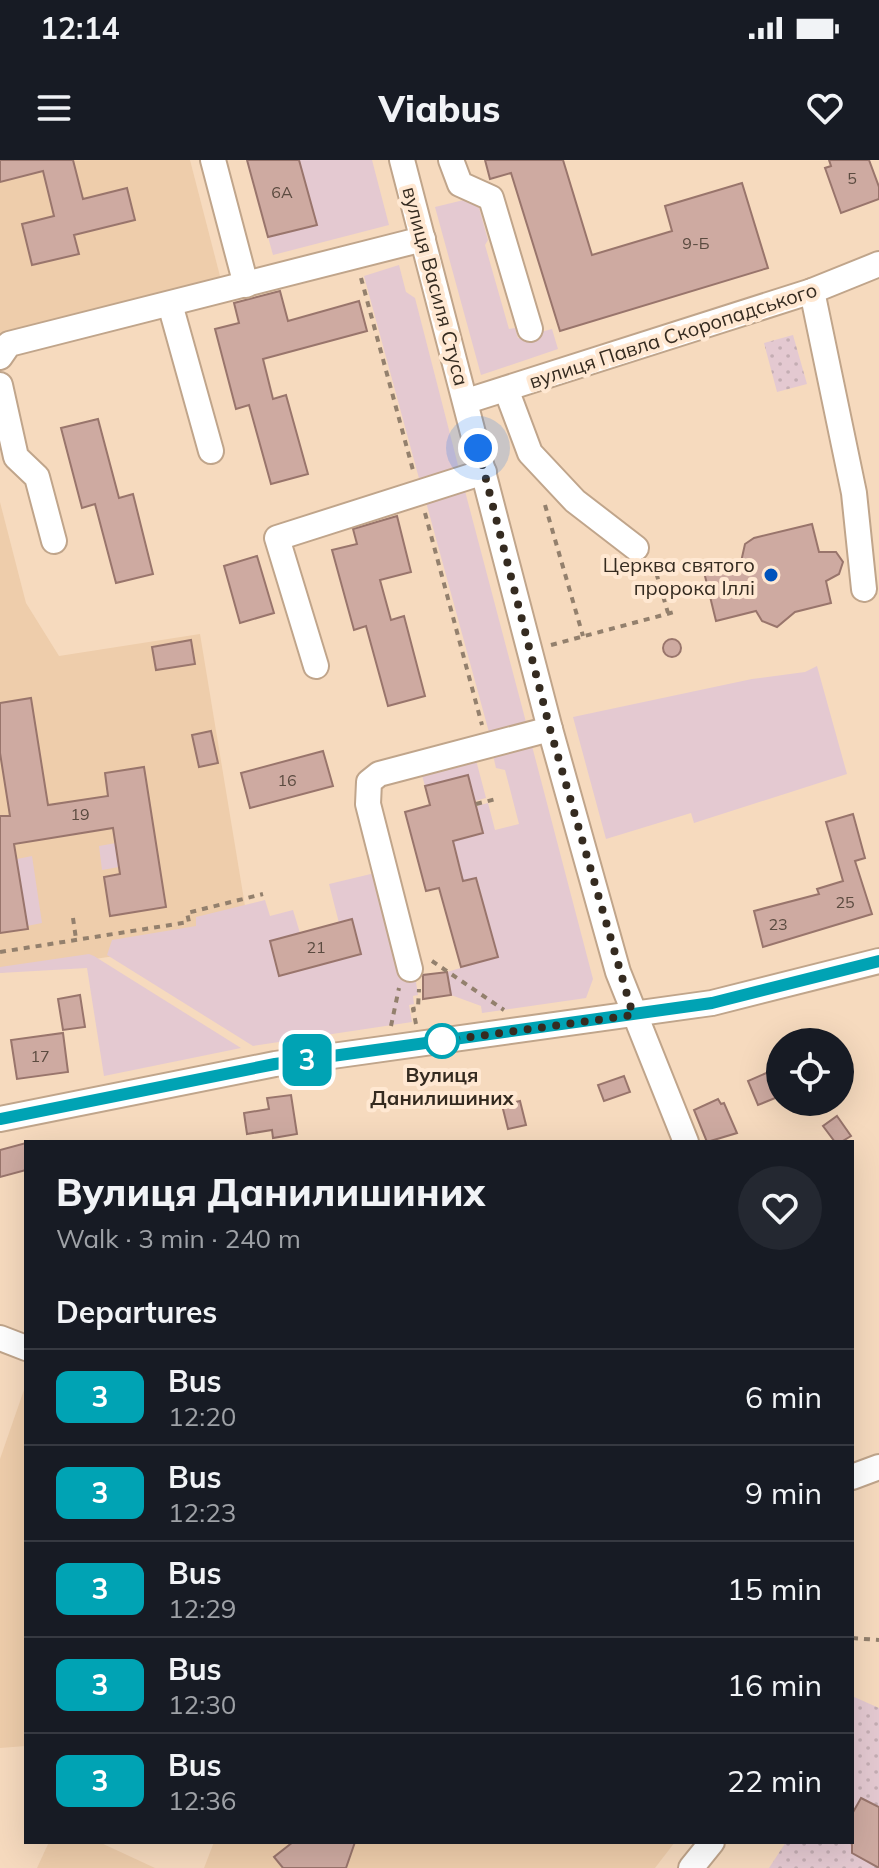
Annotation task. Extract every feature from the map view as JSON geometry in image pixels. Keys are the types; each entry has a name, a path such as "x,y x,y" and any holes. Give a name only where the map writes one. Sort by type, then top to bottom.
{"street":[{"path":"213,160 246,285"},
{"name":"вулиця Василя Стуса","path":"402,160 550,729 633,1015 685,1140"},
{"path":"451,160 460,184 491,198 530,329"},
{"path":"0,357 9,344 423,239"},
{"name":"вулиця Павла Скоропадського","path":"467,401 812,291 879,264"},
{"path":"812,291 854,493 864,589"},
{"path":"170,304 211,451"},
{"path":"0,385 16,457 37,477 54,541"},
{"path":"506,389 530,453 575,501 644,554"},
{"path":"316,666 277,538 484,472"},
{"path":"414,973 403,942 368,804 369,782 379,774 550,729"},
{"path":"0,1119 275,1064 712,1003 879,961"},
{"path":"0,1338 24,1347"},
{"path":"854,1476 879,1467"},
{"path":"691,1868 710,1844"}],"path":[{"path":"543,498 583,636"},
{"path":"644,554 668,613"},
{"path":"551,645 678,611"},
{"path":"476,804 496,799"},
{"path":"0,952 189,922 187,913 263,894"},
{"path":"73,918 76,939"},
{"path":"403,942 510,1013"},
{"path":"414,973 420,997 416,998 418,1008 413,1009 416,1027"},
{"path":"390,1030 395,1001 414,973"},
{"path":"854,1638 879,1640"}],"shaded area":[{"path":"0,160 190,160 221,280 0,333"},
{"path":"299,160 372,160 389,225 273,255 268,237 317,225"},
{"path":"476,197 488,240 485,245 509,329 515,328 518,338 552,329 558,349 481,375 435,207"},
{"path":"399,265 406,292 415,298 459,469 420,482 364,276"},
{"path":"793,335 807,384 777,392 764,343"},
{"path":"465,491 527,726 490,736 426,502"},
{"path":"0,502 26,603 59,656 200,634 250,936 0,973"},
{"path":"817,666 847,774 694,823 691,813 606,839 573,717 752,679 805,672"},
{"path":"532,746 593,979 586,998 482,1013 481,1006 451,995 447,972 497,957 477,878 463,881 453,841 483,833 477,806 488,803 495,830 519,824 505,770 496,768 493,755"},
{"path":"476,760 486,798 475,801 468,775 425,786 421,772"},
{"path":"116,843 119,867 102,870 99,846"},
{"path":"32,856 42,923 27,926 17,859"},
{"path":"375,873 415,976 418,995 413,996 414,1004 409,1005 412,1022 253,1046 107,955 112,940 196,926 196,917 265,900 270,916 293,910 300,933 270,941 279,975 361,954 352,919 339,923 329,884"},
{"path":"89,954 241,1048 104,1076 87,968 0,973 0,967"},
{"path":"24,1390 24,1746 0,1748 0,1459"},
{"path":"854,1697 879,1708 879,1868 769,1868 785,1844 854,1844"},
{"path":"48,1844 103,1844 155,1868 37,1868"},
{"path":"213,1844 673,1844 655,1868 204,1868"}],"building":[{"path":"0,160 73,160 83,199 127,188 135,220 74,235 79,254 32,265 22,224 54,216 43,171 0,182"},
{"path":"247,160 299,160 317,225 268,237"},
{"path":"485,160 563,160 592,255 672,231 665,206 742,183 768,268 560,331 511,173 490,179"},
{"path":"829,160 869,160 879,187 879,199 841,213 825,168 831,166"},
{"path":"280,291 288,321 359,301 367,331 263,359 273,399 286,395 308,474 271,484 249,405 236,409 215,329 239,323 234,303"},
{"path":"98,419 119,498 133,494 153,574 116,583 95,504 82,508 61,428"},
{"path":"397,516 411,572 380,580 391,620 404,616 425,696 388,706 366,626 354,630 332,550 357,544 353,529"},
{"name":"Церква святого пророка Іллі","path":"812,524 819,552 836,552 843,562 839,574 826,581 831,603 795,612 777,627 762,621 756,611 716,621 704,572 741,562 745,544 754,538"},
{"path":"257,556 274,613 240,623 224,566"},
{"path":"672,639 681,648 672,657 663,648"},
{"path":"191,640 195,664 156,670 152,647"},
{"path":"31,698 48,805 108,796 105,773 144,767 166,907 110,916 104,877 120,874 113,828 14,844 28,929 0,933 0,816 10,816 0,753 0,703"},
{"path":"211,731 218,763 199,767 192,735"},
{"path":"323,751 333,786 250,808 241,773"},
{"path":"468,775 483,833 453,841 463,881 476,878 498,957 461,967 439,888 426,891 405,812 430,805 425,786"},
{"path":"853,814 865,858 855,861 872,914 763,947 754,911 819,894 817,889 843,881 826,822"},
{"path":"352,919 361,954 279,976 270,941"},
{"path":"447,972 451,995 423,999 423,975"},
{"path":"80,995 85,1027 63,1030 58,999"},
{"path":"63,1033 68,1072 17,1079 11,1040"},
{"path":"766,1073 766,1102 758,1105 748,1081"},
{"path":"624,1076 630,1092 604,1101 598,1085"},
{"path":"291,1095 297,1134 273,1138 272,1130 247,1134 244,1113 269,1109 267,1098"},
{"path":"718,1099 721,1104 724,1103 737,1133 706,1140 694,1110"},
{"path":"520,1101 526,1125 508,1129 502,1105"},
{"path":"837,1116 851,1136 844,1140 834,1140 823,1126"},
{"path":"24,1144 24,1171 0,1177 0,1150"},
{"path":"861,1798 879,1807 879,1868 852,1853 854,1810"},
{"path":"290,1844 354,1844 346,1868 283,1868 274,1857"}],"bus line":[{"name":"3","path":"0,1119 275,1064 712,1003 879,961"}],"place":[{"name":"Церква святого пророка Іллі","path":"771,575"},
{"name":"Вулиця Данилишиних","path":"442,1041"}],"route":[{"path":"442,1041 633,1015 618,972 550,729 478,448"}]}
